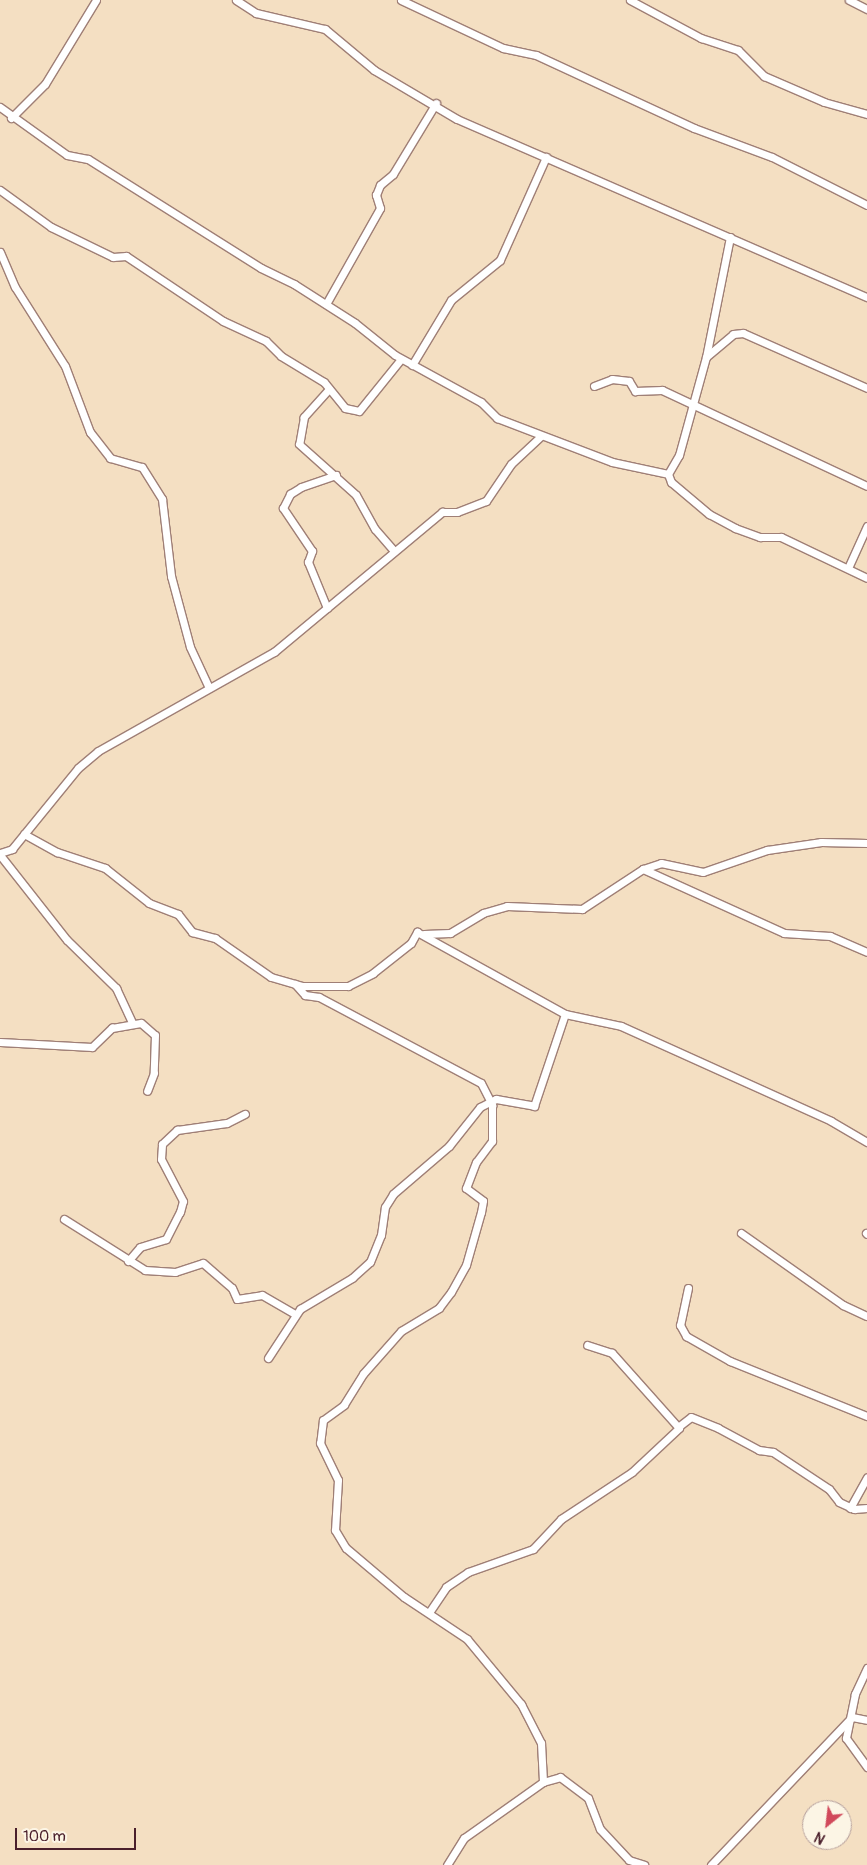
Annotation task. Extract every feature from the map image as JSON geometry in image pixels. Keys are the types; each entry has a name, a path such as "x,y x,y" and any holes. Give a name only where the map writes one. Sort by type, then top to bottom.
{"street":[{"path":"11,118 45,84 96,0"},
{"path":"236,0 256,13 325,29 374,70 436,103 446,113 867,297"},
{"path":"401,0 503,48 536,55 694,128 772,157 867,206"},
{"path":"630,0 701,38 738,50 764,76 824,102 867,114"},
{"path":"849,0 867,9"},
{"path":"326,304 380,208 376,195 380,185 393,174 436,103"},
{"path":"0,108 11,118 67,155 88,159 326,304 402,359 471,395 497,418 612,462 668,474"},
{"path":"412,365 451,300 500,260 546,157"},
{"path":"0,190 51,227 113,257 126,256 223,321 266,342 329,389 338,402 359,411 402,359"},
{"path":"730,237 706,357 678,455 668,474 670,482 718,519 753,535 780,537 867,578"},
{"path":"0,252 15,287 65,366 90,432 110,458 142,467 162,499 172,576 190,647 209,688"},
{"path":"706,357 733,334 743,334 867,388"},
{"path":"594,386 612,379 629,381 634,391 662,390 691,407 821,462 867,486"},
{"path":"329,389 304,417 299,444 356,494 375,529 394,551"},
{"path":"132,1022 116,988 67,940 0,854 12,849 78,768 98,751 274,652 442,512 457,512 486,501 511,464 541,436"},
{"path":"327,608 308,562 312,551 283,508 290,494 300,487 336,475"},
{"path":"848,568 867,526"},
{"path":"24,834 57,852 105,868 149,903 178,914 192,932 215,938 271,977 295,984 348,986 373,973 411,943 416,932"},
{"path":"416,932 450,933 483,913 507,906 582,909 643,869 671,863 703,872 768,850 821,842 867,843"},
{"path":"643,869 784,933 830,936 867,952"},
{"path":"416,932 565,1014 621,1026 831,1121 867,1142"},
{"path":"295,984 305,995 319,997 481,1083 491,1100 492,1141 476,1162 466,1188 482,1201 466,1265 440,1308 400,1331 388,1351 363,1374 344,1405 323,1420 320,1434 338,1480 335,1530 346,1548 404,1597 430,1611 466,1639 521,1704 541,1743 543,1782"},
{"path":"268,1358 295,1314 370,1262 381,1235 385,1207 393,1194 449,1146 480,1107 491,1100 534,1106 565,1014"},
{"path":"0,1042 92,1047 112,1028 132,1022 142,1022 155,1035 154,1073 147,1090"},
{"path":"128,1261 140,1247 166,1239 182,1206 162,1159 162,1144 177,1130 227,1123 244,1114"},
{"path":"64,1219 144,1270 166,1272 203,1263 232,1288 237,1299 262,1295 295,1314"},
{"path":"741,1233 843,1305 867,1316"},
{"path":"688,1288 680,1325 686,1336 730,1361 867,1416"},
{"path":"587,1345 612,1354 678,1427"},
{"path":"430,1611 446,1587 468,1572 534,1549 561,1519 632,1472 678,1427 691,1417 759,1450 773,1452 850,1508 867,1508"},
{"path":"850,1508 867,1477"},
{"path":"867,1668 855,1694 852,1717 846,1738 849,1748 867,1767"},
{"path":"852,1717 867,1720"},
{"path":"711,1865 852,1717"},
{"path":"447,1865 464,1838 543,1782 560,1777 588,1798 600,1830 628,1860 644,1865"}]}
